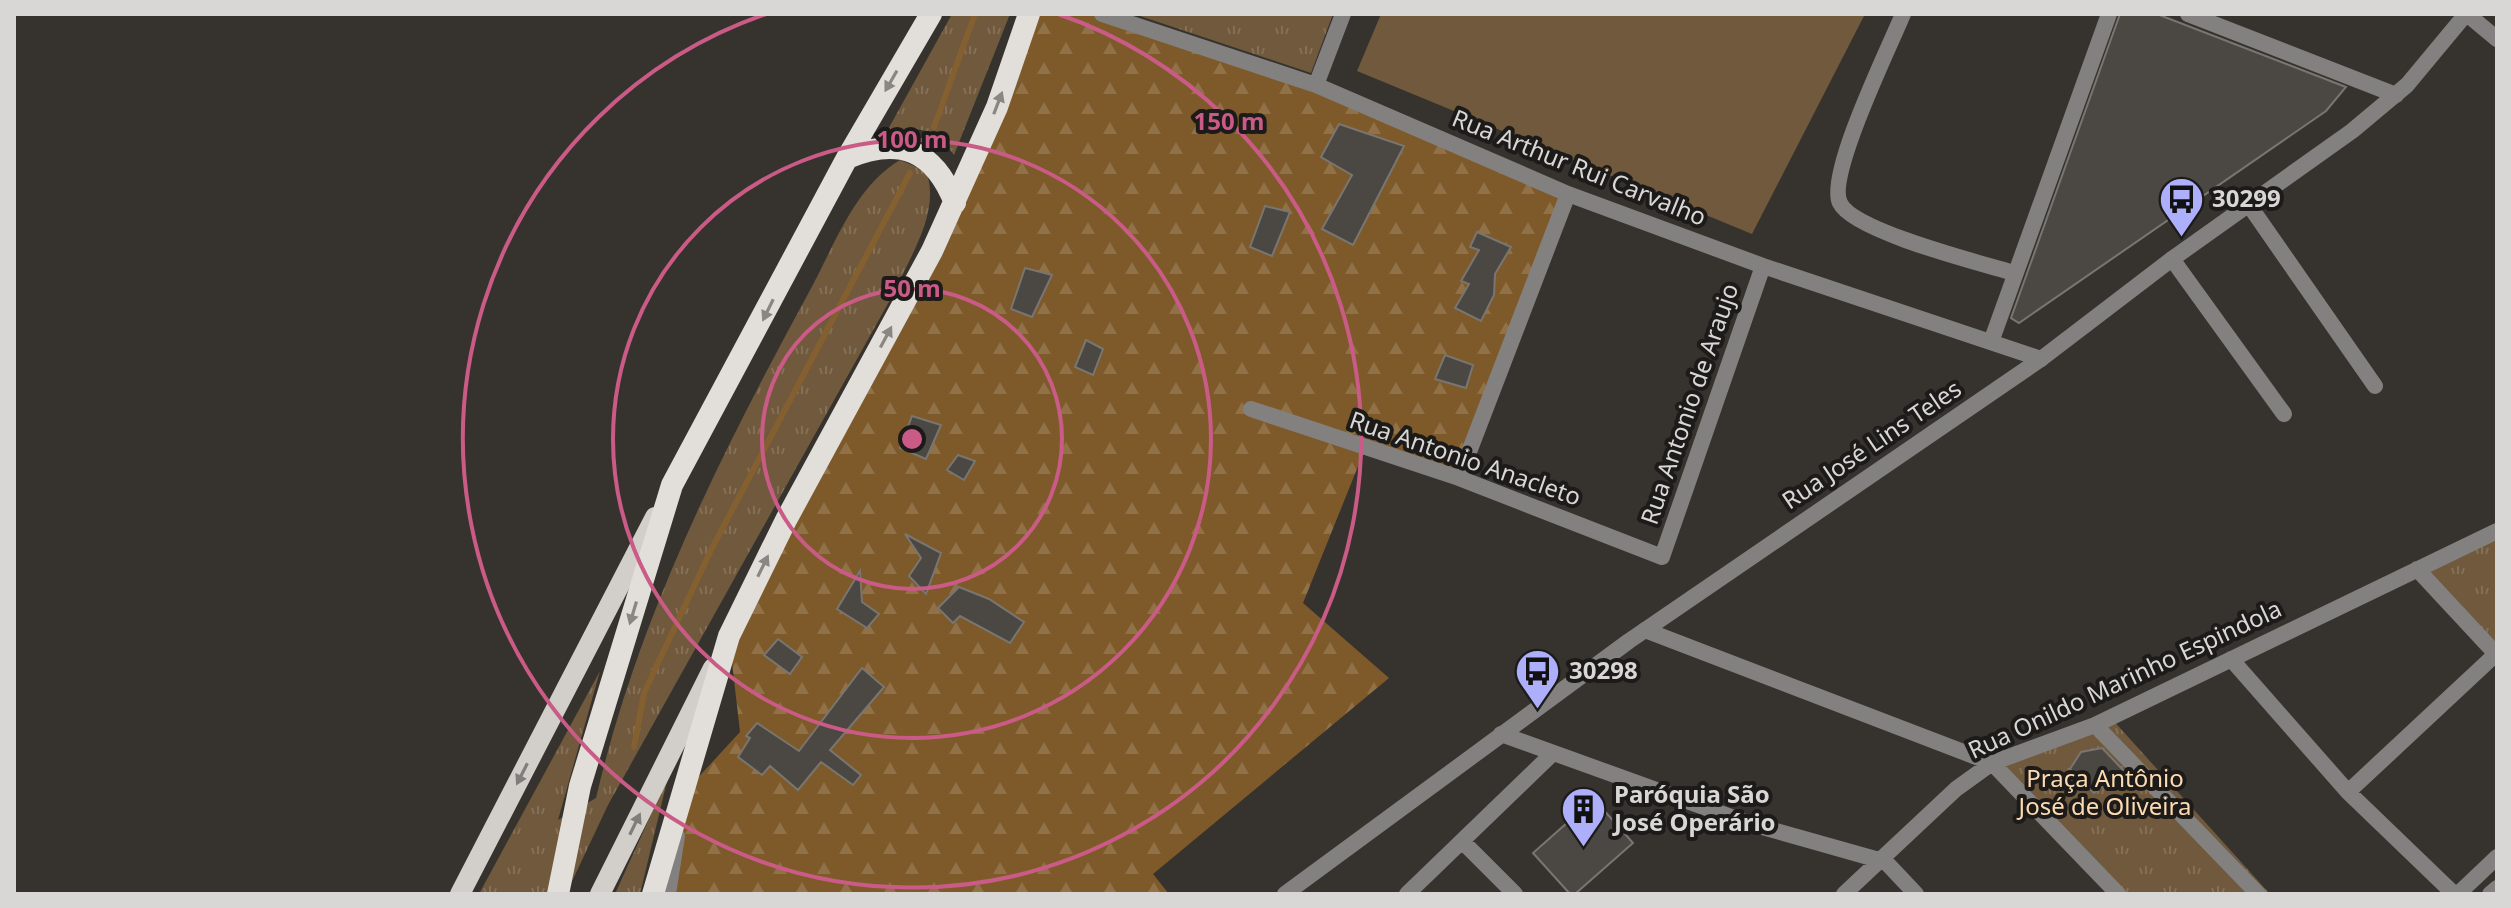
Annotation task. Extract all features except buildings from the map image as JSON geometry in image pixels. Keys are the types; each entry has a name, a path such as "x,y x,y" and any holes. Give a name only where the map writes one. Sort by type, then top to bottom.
{"highway":[{"path":"558,894 580,786 672,485 847,158 931,14"},
{"path":"653,894 729,636 955,203 997,107 1029,14"},
{"path":"847,158 882,147 916,153 940,171 955,203"}],"main road":[{"path":"460,894 672,485"},
{"path":"600,894 729,636"}],"street":[{"name":"Rua Arthur Rui Carvalho","path":"1102,14 1316,85 1568,194 1763,266 2041,359"},
{"path":"1316,85 1343,14"},
{"path":"1903,14 1844,157 1837,190 1839,203 1848,214 1882,232 2014,273"},
{"path":"1991,342 2109,14"},
{"path":"2188,14 2396,95"},
{"path":"2467,14 2497,39"},
{"name":"Rua José Lins Teles","path":"1285,894 1645,630 2041,359 2172,259 2352,131 2396,95 2467,14"},
{"path":"1459,478 1568,194"},
{"path":"2249,205 2375,386"},
{"path":"2172,259 2284,414"},
{"name":"Rua Antonio de Araujo","path":"1662,557 1763,266"},
{"name":"Rua Antonio Anacleto","path":"1251,409 1459,478 1662,557"},
{"name":"Rua Onildo Marinho Espindola","path":"1844,894 1956,789 1992,763 2095,725 2497,531"},
{"path":"2348,792 2496,653 2417,569"},
{"path":"1645,630 1992,763 2118,894"},
{"path":"2231,659 2348,792 2456,894 2497,857"},
{"path":"2095,725 2258,894"},
{"path":"1501,734 1748,823 1881,859 1916,894"},
{"path":"1407,894 1552,754"},
{"path":"668,894 682,795"},
{"path":"1463,842 1515,894"},
{"path":"2490,894 2497,888"}],"green space":[{"path":"952,14 1010,14 954,155 939,139 924,131 886,133"},
{"path":"1028,14 1102,14 1316,85 1568,194 1459,475 1365,449 1303,603 1389,678 1153,874 1169,894 653,894 682,795 740,732 729,636 932,251"},
{"path":"1134,14 1333,14 1311,73"},
{"path":"1381,14 1865,14 1752,234 1357,71"},
{"path":"900,160 926,171 930,186 927,217 916,247 895,291 608,805 566,894 479,894 600,671 558,820 596,798 635,666 685,538 714,476 847,219 870,186"},
{"path":"2497,535 2497,650 2421,570"},
{"name":"Praça Antônio José de Oliveira","path":"2111,718 2270,894 2124,894 1998,762"},
{"path":"668,777 640,894 615,894"}],"waterway":[{"path":"934,127 975,14"},
{"path":"634,747 644,693 711,550 910,173"}],"place":[{"name":"30299","path":"2181,238"},
{"name":"30298","path":"1538,710"},
{"name":"Paróquia São José Operário","path":"1583,848"}]}
